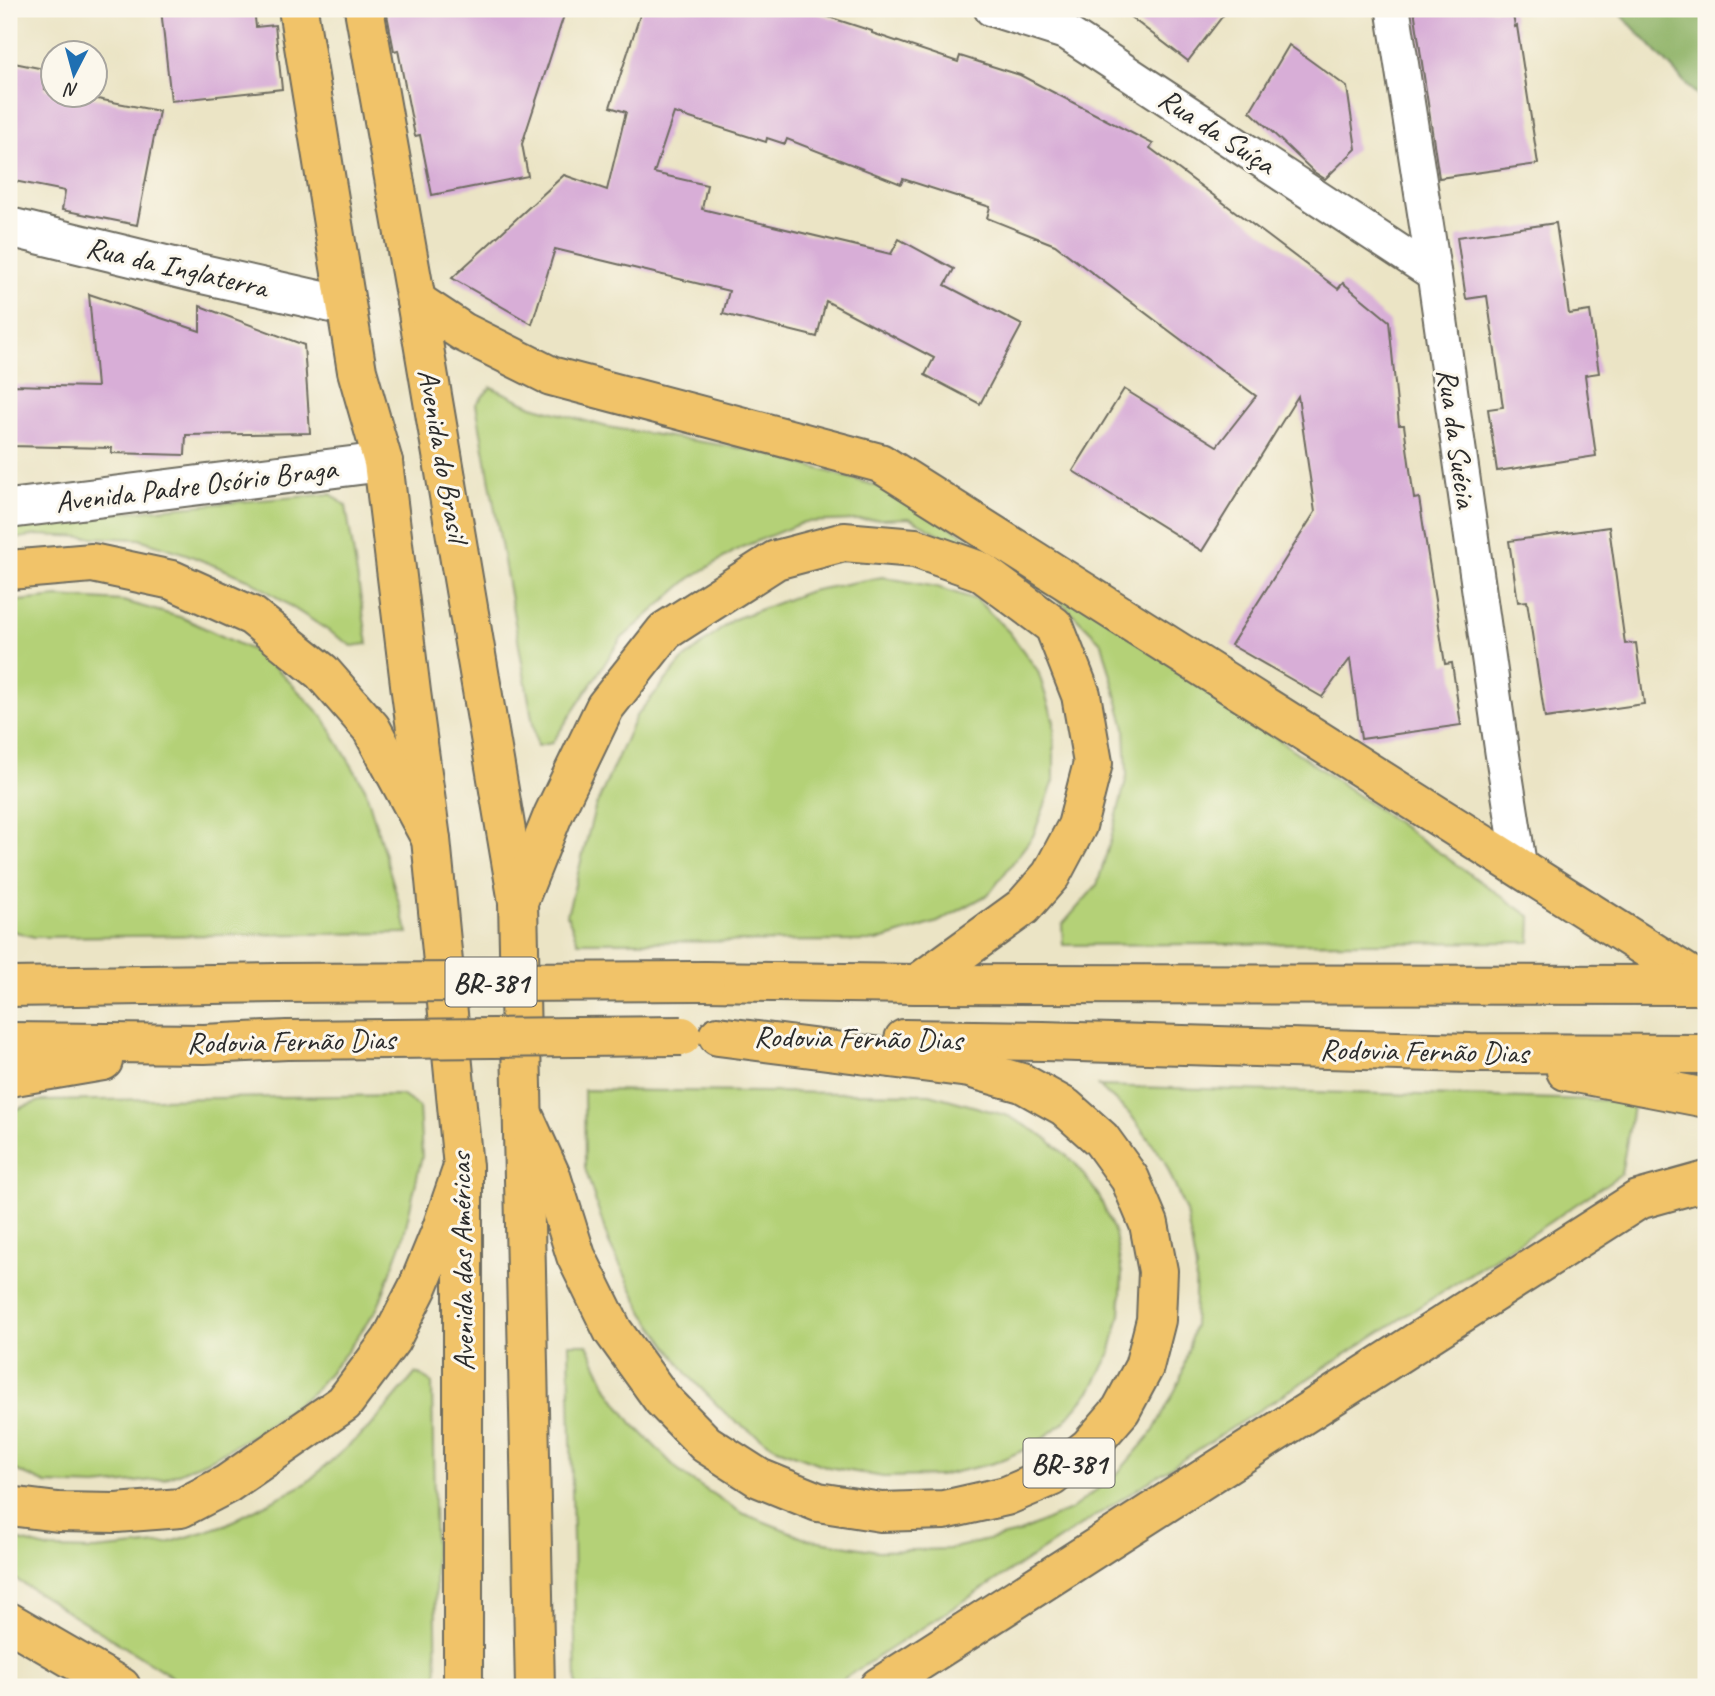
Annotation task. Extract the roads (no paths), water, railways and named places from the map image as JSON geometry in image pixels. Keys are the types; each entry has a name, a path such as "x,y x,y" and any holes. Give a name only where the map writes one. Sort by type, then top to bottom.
{"main road":[{"name":"Avenida do Brasil","path":"298,9 357,371 383,462 431,839"},
{"name":"Avenida do Brasil","path":"364,9 517,902"},
{"path":"416,301 463,332 551,376 880,463 1706,985"},
{"path":"535,1687 517,902 553,815 605,707 665,631 776,560 844,541 915,548 980,571 1054,626 1081,695 1093,763 1077,826 1051,875 1023,907 917,984"},
{"path":"9,570 92,563 172,580 253,616 322,672 371,728 431,839"},
{"name":"Avenida das Américas","path":"431,839 463,1167 463,1687"},
{"path":"9,964 73,987"},
{"name":"Rodovia Fernão Dias","path":"9,987 705,981 917,984 1706,985"},
{"name":"Rodovia Fernão Dias","path":"9,1042 204,1044 287,1040 700,1036 1043,1041 1471,1053 1706,1054"},
{"name":"BR-381","path":"522,1112 551,1176 576,1256 613,1331 662,1399 706,1444 759,1478 818,1502 881,1512 944,1510 1006,1496 1051,1477 1089,1447 1121,1410 1144,1367 1156,1320 1158,1283 1149,1224 1130,1179 1101,1139 1065,1107 1022,1083 969,1068 700,1036"},
{"path":"9,1077 204,1044"},
{"path":"1471,1053 1706,1098"},
{"path":"9,1506 58,1512 116,1513 181,1508 227,1484 344,1403 397,1330 436,1243 463,1167"},
{"path":"878,1687 1638,1200 1706,1181"},
{"path":"9,1622 121,1687"}],"street":[{"name":"Rua da Suíça","path":"991,9 1067,33 1434,274"},
{"name":"Rua da Suécia","path":"1393,9 1520,868"},
{"name":"Rua da Inglaterra","path":"9,227 198,274 345,306"},
{"name":"Avenida Padre Osório Braga","path":"9,509 383,462"}]}
